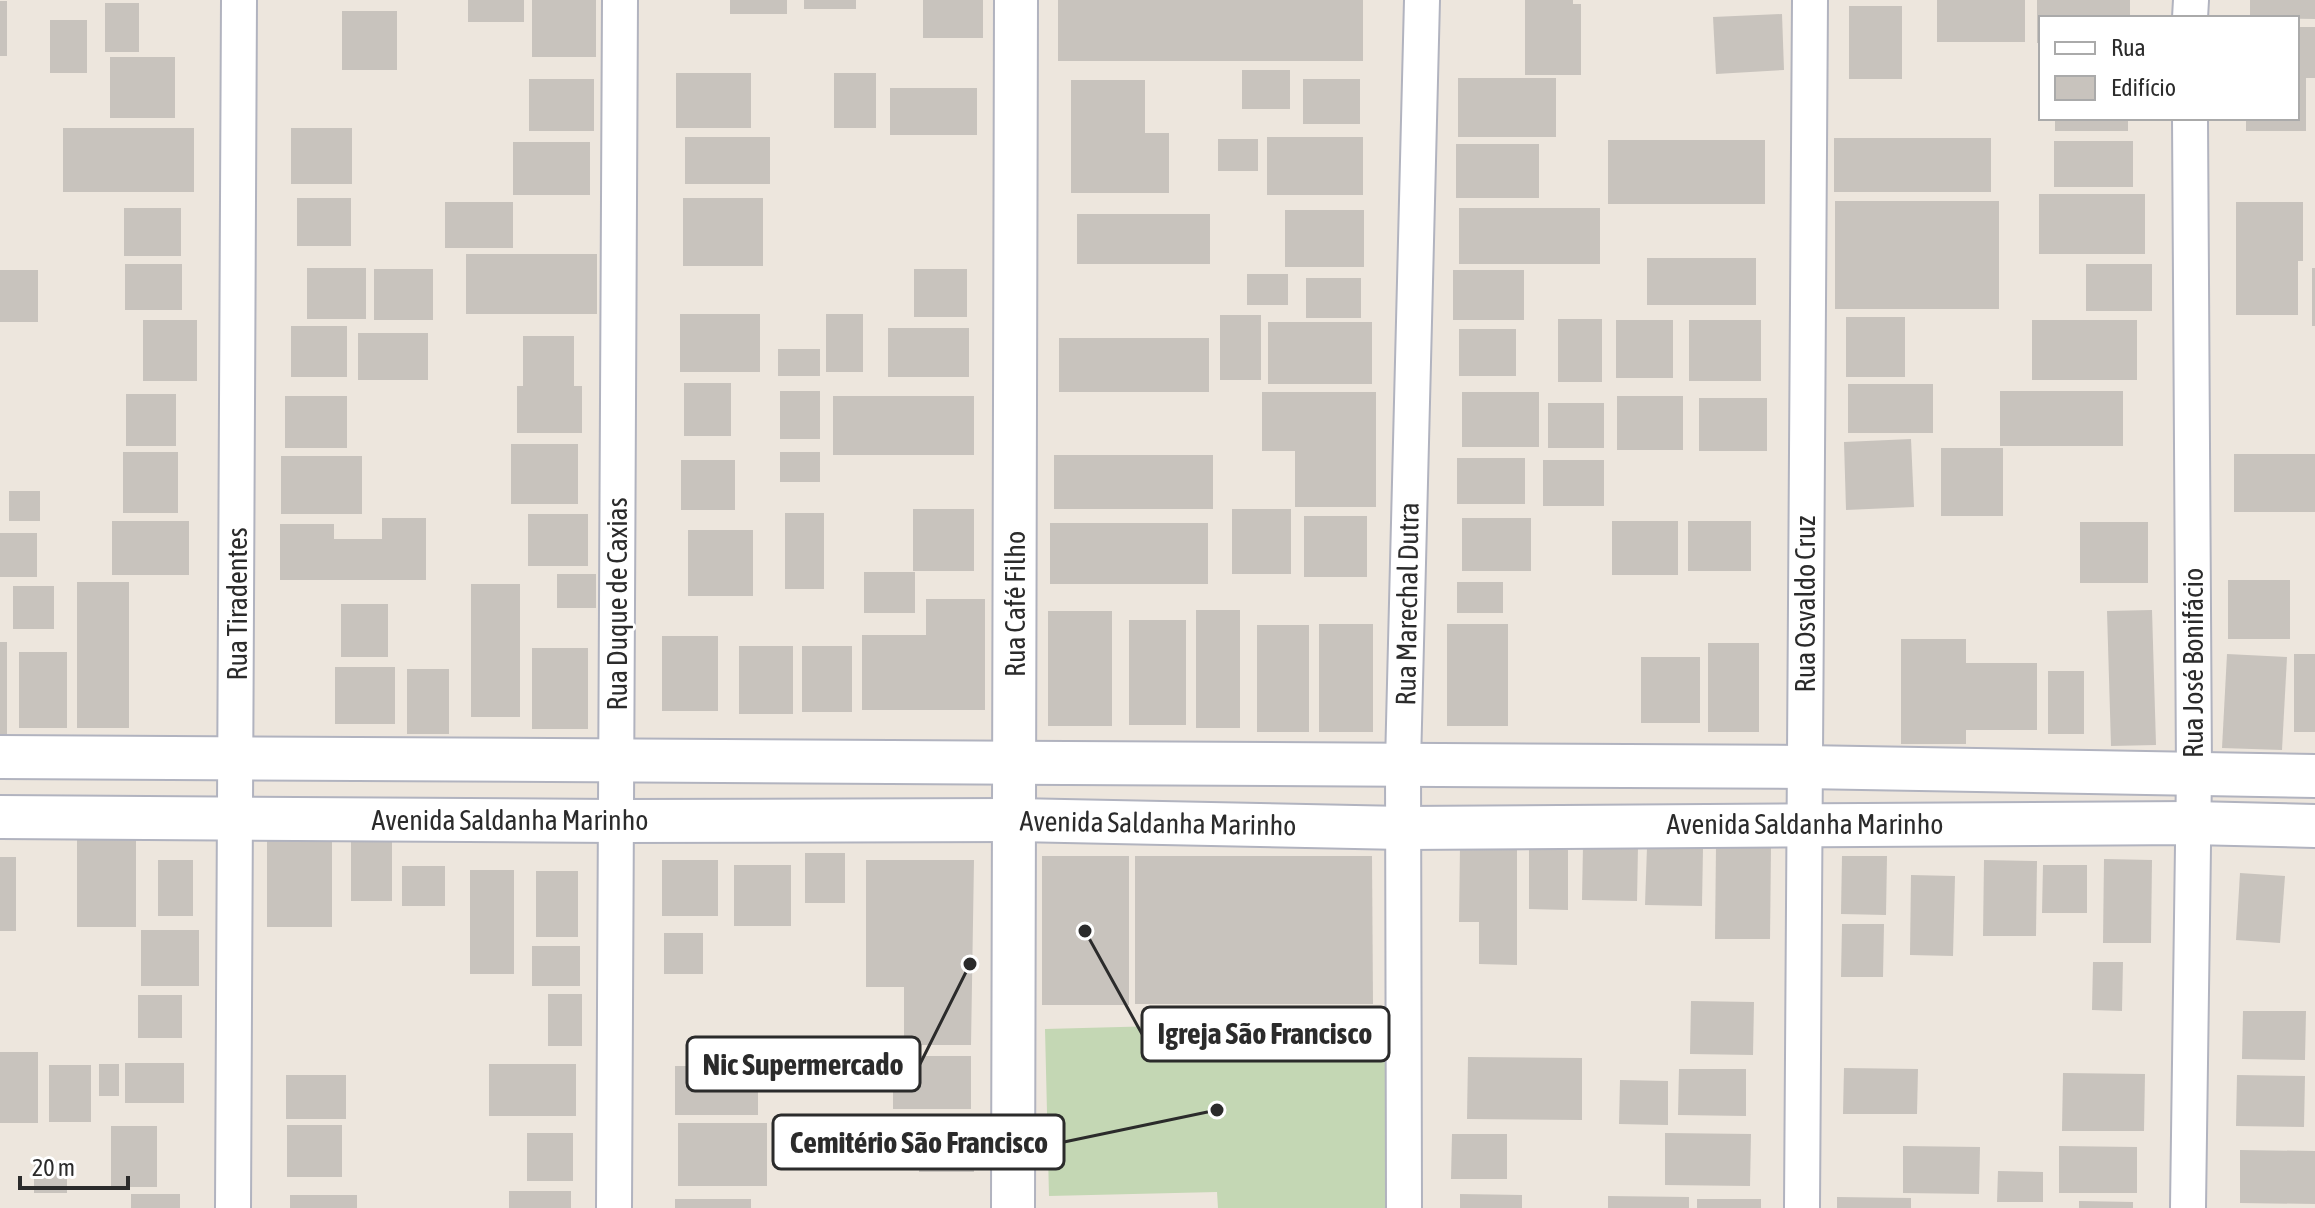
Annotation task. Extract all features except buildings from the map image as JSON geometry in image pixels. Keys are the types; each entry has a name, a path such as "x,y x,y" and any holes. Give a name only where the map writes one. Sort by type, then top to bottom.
{"street":[{"name":"Rua Tiradentes","path":"233,1208 239,0"},
{"name":"Rua Duque de Caxias","path":"614,1208 620,0"},
{"name":"Rua Café Filho","path":"1013,1208 1016,0"},
{"name":"Rua Marechal Dutra","path":"1404,1208 1403,764 1422,0"},
{"name":"Rua Osvaldo Cruz","path":"1802,1208 1810,0"},
{"name":"Rua José Bonifácio","path":"2188,1208 2194,773 2190,120"},
{"name":"Avenida Saldanha Marinho","path":"0,757 1804,767 2315,776"},
{"name":"Avenida Saldanha Marinho","path":"0,817 1013,820 1403,828 2192,823 2315,826"}],"green space":[{"path":"1385,1020 1390,1208 1218,1208 1217,1192 1049,1196 1045,1029"}],"place":[{"name":"Igreja São Francisco","path":"1085,931"},
{"name":"Nic Supermercado","path":"970,964"},
{"name":"Cemitério São Francisco","path":"1217,1110"}]}
